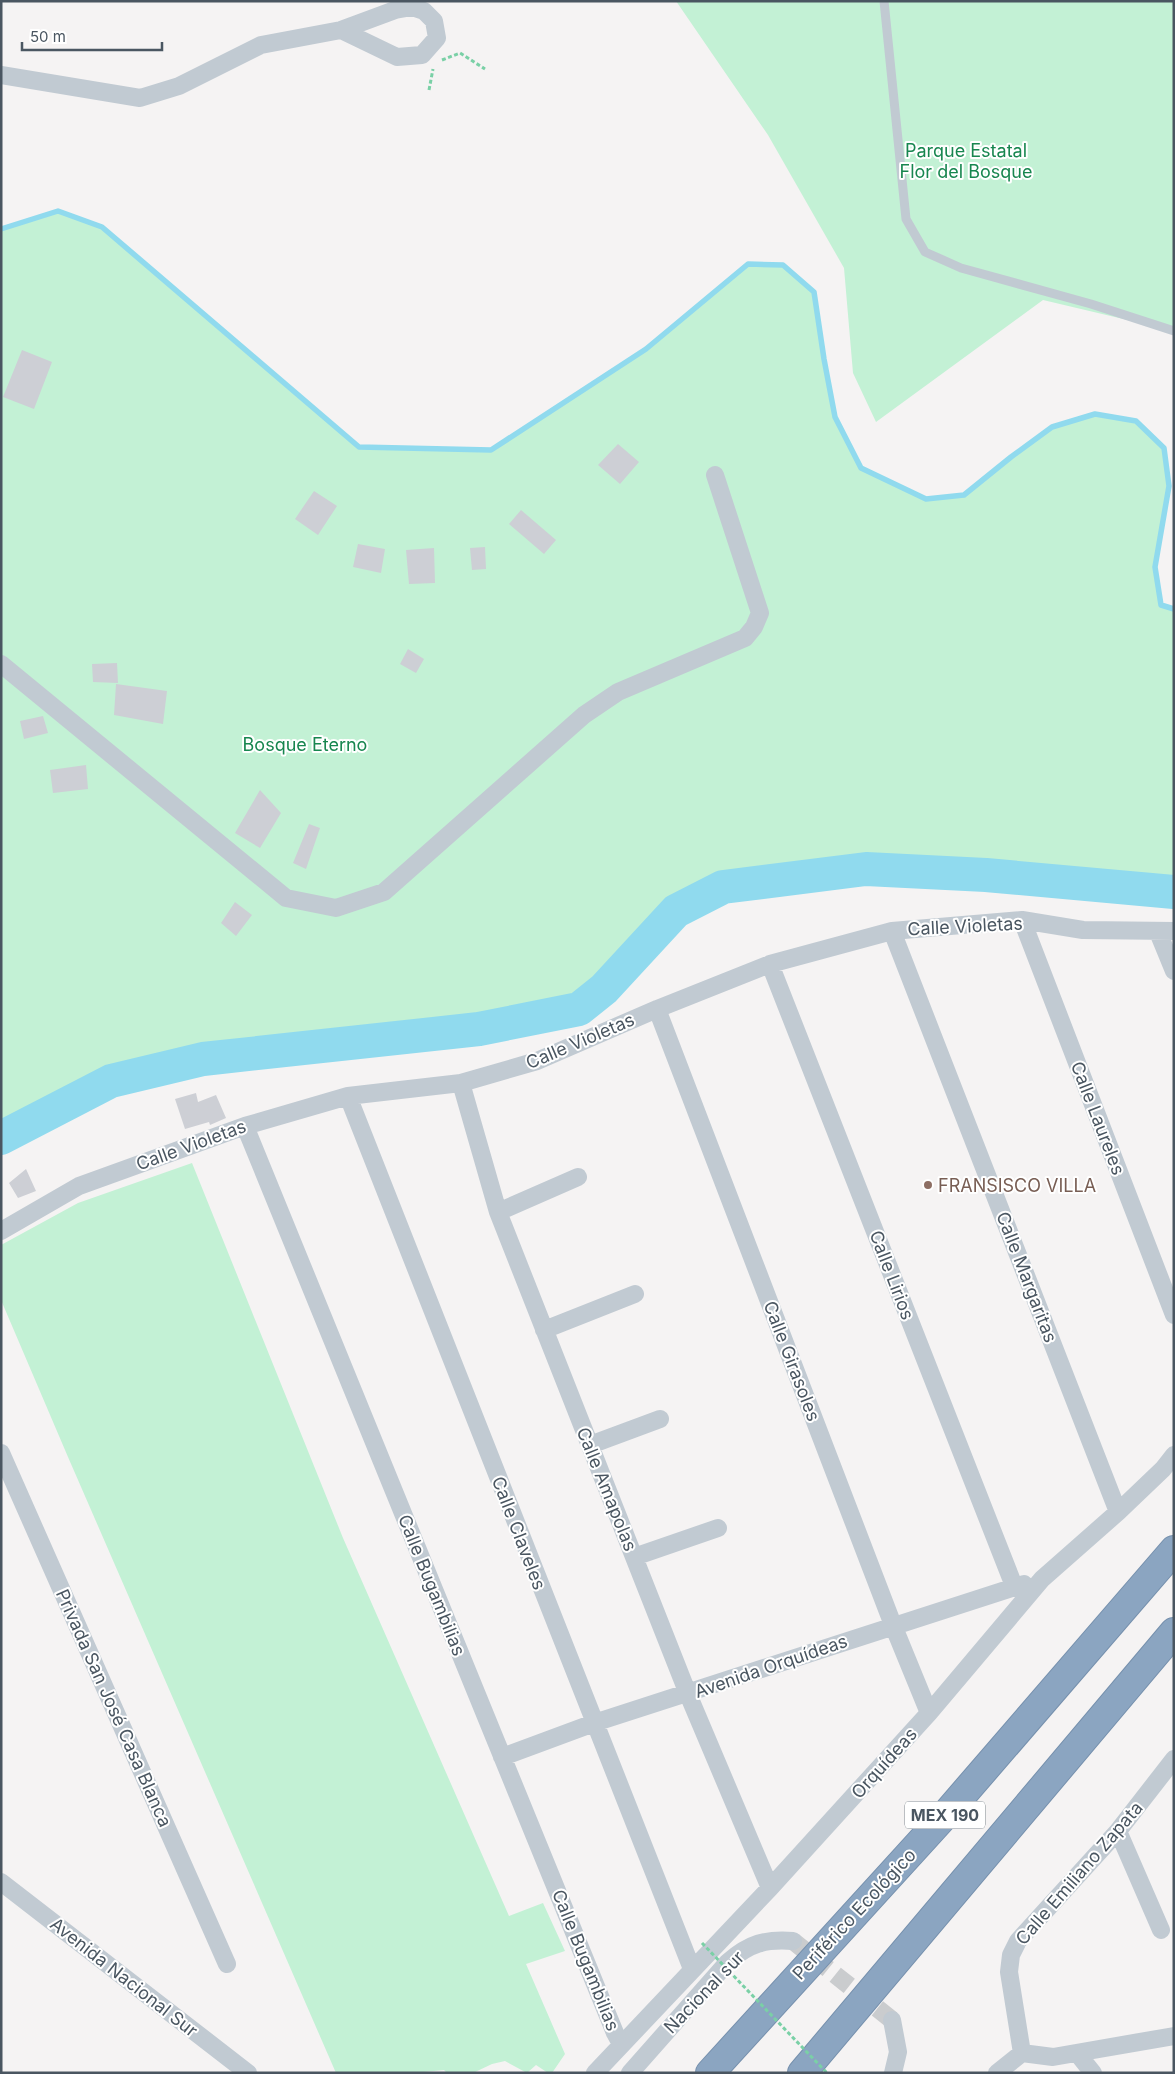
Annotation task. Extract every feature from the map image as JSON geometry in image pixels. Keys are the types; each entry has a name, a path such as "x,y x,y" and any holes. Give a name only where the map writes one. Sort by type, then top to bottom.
{"highway":[{"name":"Periférico Ecológico","path":"710,2073 946,1814 1174,1550"},
{"name":"MEX 190","path":"802,2073 1174,1632"}],"street":[{"path":"1,75 140,98 179,86 261,46 341,30 395,10 412,7 424,11 434,21 437,38 422,55 397,57 341,30"},
{"path":"1,664 286,898 336,908 384,892 584,716 618,692 745,638 754,627 760,613 716,475"},
{"name":"Calle Violetas","path":"1,1231 79,1186 244,1126 348,1096 461,1084 537,1061 657,1009 770,964 892,930 1022,920 1083,930 1166,932"},
{"name":"Calle Laureles","path":"1022,920 1174,1315"},
{"name":"Calle Margaritas","path":"892,930 1118,1512"},
{"path":"1166,932 1174,971"},
{"name":"Calle Lirios","path":"770,964 1014,1586"},
{"name":"Calle Girasoles","path":"657,1009 929,1713"},
{"name":"Calle Amapolas","path":"461,1084 498,1212 688,1694 770,1888"},
{"name":"Calle Claveles","path":"348,1096 692,1970"},
{"name":"Calle Bugambilias","path":"244,1126 621,2044"},
{"path":"498,1212 578,1177"},
{"path":"544,1330 635,1294"},
{"path":"590,1445 660,1419"},
{"name":"Privada San José Casa Blanca","path":"1,1453 227,1964"},
{"name":"Orquídeas","path":"596,2073 621,2044 770,1888 929,1713 1042,1579 1118,1512 1162,1470 1174,1455"},
{"path":"634,1558 718,1528"},
{"name":"Avenida Orquídeas","path":"502,1757 594,1723 688,1694 1014,1586 1042,1579"},
{"name":"Calle Emiliano Zapata","path":"1022,2053 1009,1972 1011,1955 1018,1940 1118,1831 1174,1759"},
{"path":"1118,1831 1161,1930"},
{"name":"Avenida Nacional Sur","path":"1,1882 248,2073"},
{"name":"Nacional sur","path":"630,2073 728,1962 743,1949 770,1940 793,1941"},
{"path":"892,2020 898,2052 893,2073"},
{"path":"997,2073 1022,2053 1053,2057 1174,2036"},
{"path":"1077,2053 1093,2073"}],"lane":[{"path":"884,1 906,219 924,252 961,268 1091,304 1174,331"}],"path":[{"path":"435,63 460,53 485,70"},
{"path":"702,1943 826,2073"}],"green space":[{"name":"Parque Estatal Flor del Bosque","path":"676,1 1174,1 1174,331 1043,300 876,422 853,373 844,268 768,135"},
{"name":"Bosque Eterno","path":"58,211 102,227 359,447 491,450 646,349 748,264 783,265 814,292 835,417 861,467 926,499 964,495 1052,427 1095,414 1136,421 1164,448 1169,486 1155,567 1161,605 1174,609 1174,892 986,875 866,869 723,887 676,911 604,989 579,1009 479,1029 203,1059 111,1081 1,1138 1,229"},
{"path":"192,1163 343,1538 509,1916 543,1903 565,1951 526,1964 565,2054 552,2073 548,2073 536,2065 527,2073 505,2061 492,2064 473,2073 447,2073 444,2070 414,2073 336,2073 1,1300 1,1245 78,1203"}],"building":[{"path":"22,350 52,362 34,409 3,397"},
{"path":"618,444 639,462 620,484 598,465"},
{"path":"314,491 337,506 318,535 295,519"},
{"path":"521,510 556,540 544,554 509,524"},
{"path":"358,544 385,549 381,573 353,567"},
{"path":"485,547 486,569 472,570 470,548"},
{"path":"434,548 435,583 409,584 406,550"},
{"path":"408,649 424,659 416,673 400,664"},
{"path":"117,663 118,683 93,682 92,664"},
{"path":"116,684 167,691 163,724 114,715"},
{"path":"43,716 48,733 24,739 20,721"},
{"path":"86,765 88,789 53,793 50,770"},
{"path":"260,790 281,813 260,848 235,833"},
{"path":"309,824 320,828 306,869 293,863"},
{"path":"235,902 252,915 236,936 221,923"},
{"path":"196,1093 198,1102 216,1095 226,1118 210,1125 209,1122 185,1129 175,1099"},
{"path":"26,1169 36,1191 18,1198 9,1183"}],"waterway":[{"path":"1,229 58,211 102,227 359,447 491,450 646,349 748,264 783,265 814,292 835,417 861,468 926,499 964,495 1052,427 1095,414 1136,421 1164,448 1169,486 1155,567 1161,605 1174,609"},
{"path":"1,1138 111,1081 203,1059 479,1029 579,1009 604,989 676,911 723,887 866,869 986,875 1174,892"}],"tunnel":[{"path":"793,1941 892,2020"}],"place":[{"name":"FRANSISCO VILLA","path":"928,1185"}]}
